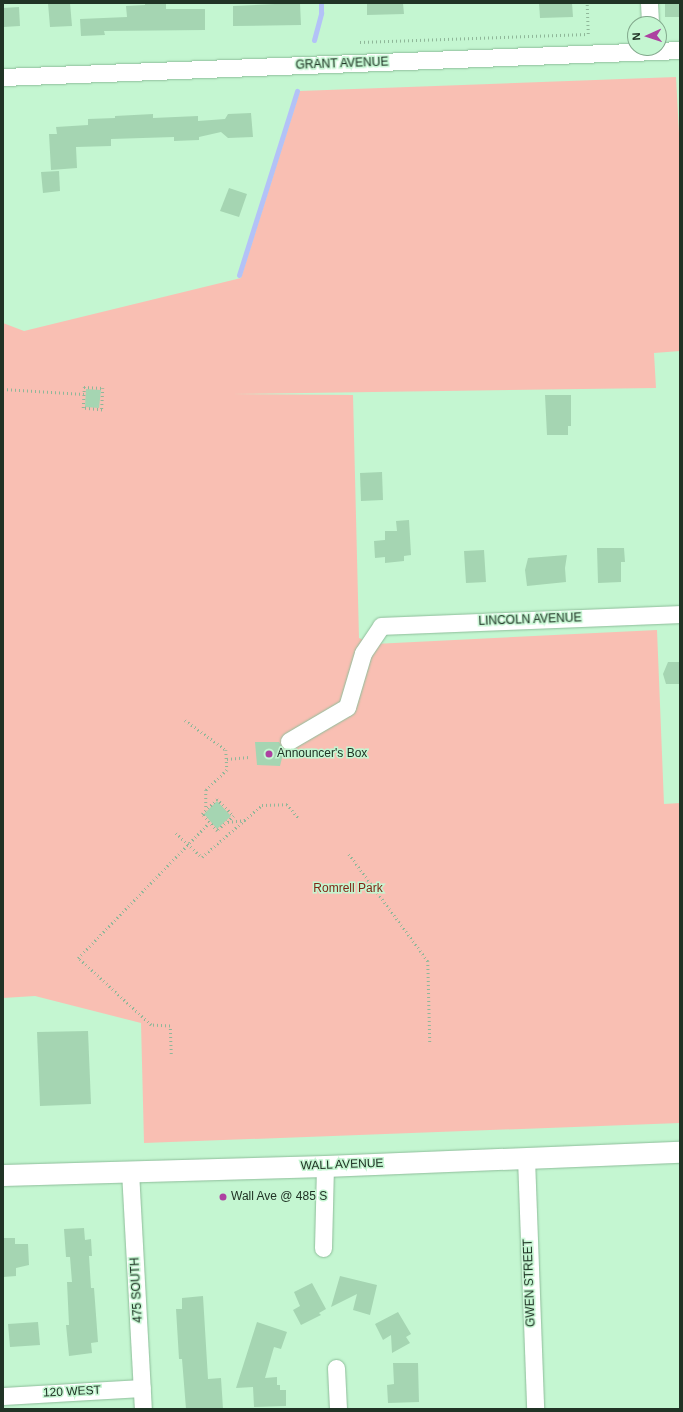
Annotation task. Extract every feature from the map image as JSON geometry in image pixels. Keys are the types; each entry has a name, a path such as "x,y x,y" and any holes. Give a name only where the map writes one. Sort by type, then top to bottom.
{"main road":[{"name":"WALL AVENUE","path":"3,1176 325,1166 680,1152"}],"street":[{"path":"649,3 650,16"},
{"name":"GRANT AVENUE","path":"3,77 627,50"},
{"name":"GRANT AVENUE","path":"667,50 680,50"},
{"name":"LINCOLN AVENUE","path":"289,741 347,708 363,653 381,626 680,614"},
{"name":"GWEN STREET","path":"526,1158 535,1409"},
{"path":"323,1248 325,1166"},
{"name":"475 SOUTH","path":"130,1171 143,1409"},
{"path":"336,1368 338,1409"},
{"name":"120 WEST","path":"3,1396 142,1388"}],"path":[{"path":"360,42 588,34 587,3"},
{"path":"84,387 103,388 102,410 83,408 84,394 84,387"},
{"path":"3,389 84,394"},
{"path":"185,720 226,750 228,770 206,790 206,810"},
{"path":"227,759 249,758"},
{"path":"217,799 234,816 228,822 217,831 202,814 217,799"},
{"path":"176,833 202,857 262,805 287,804 299,819"},
{"path":"228,822 245,820"},
{"path":"171,1054 170,1026 151,1025 78,958 209,823"},
{"path":"349,854 428,961 430,1044"}],"green space":[{"name":"Romrell Park","path":"676,77 680,152 680,351 654,353 656,388 232,394 353,395 359,638 374,644 657,630 664,804 680,803 680,1123 144,1143 141,1023 35,996 3,998 3,323 24,331 241,278 300,91"}],"building":[{"path":"48,3 70,3 72,26 50,27"},
{"path":"145,3 166,3 166,9 205,9 205,30 104,31 105,35 81,36 80,19 127,17 126,6 145,5"},
{"path":"300,3 301,25 233,26 233,6"},
{"path":"367,3 403,3 404,14 367,15"},
{"path":"539,3 572,3 573,17 540,18"},
{"path":"665,3 680,3 680,17 665,16"},
{"path":"19,7 20,26 3,27 3,8"},
{"path":"251,113 253,137 228,138 221,132 199,137 199,140 174,141 174,137 111,139 111,146 76,147 77,168 51,170 49,134 57,134 56,127 88,125 88,119 115,118 115,116 153,114 153,118 198,116 198,121 225,119 228,114"},
{"path":"59,171 60,191 43,193 41,172"},
{"path":"229,188 247,194 239,217 220,211"},
{"path":"86,389 101,390 99,408 85,407"},
{"path":"545,395 571,395 571,426 568,426 568,435 547,435"},
{"path":"382,472 383,500 361,501 360,473"},
{"path":"409,520 411,555 404,556 404,561 385,563 385,557 375,558 374,541 385,540 385,531 397,531 396,521"},
{"path":"597,548 624,548 625,562 621,562 621,582 598,583"},
{"path":"484,550 486,582 466,583 464,551"},
{"path":"567,555 565,568 566,582 527,586 525,570 528,558"},
{"path":"668,662 680,662 680,684 666,684 663,674"},
{"name":"Announcer's Box","path":"255,742 279,742 284,750 280,766 257,765"},
{"path":"217,801 231,816 217,829 204,814"},
{"path":"88,1031 91,1104 40,1106 37,1032"},
{"path":"84,1228 85,1240 91,1239 92,1256 89,1256 91,1288 94,1288 98,1342 91,1343 92,1353 69,1356 66,1325 69,1325 67,1282 72,1282 70,1257 66,1257 64,1229"},
{"path":"3,1238 15,1238 15,1244 28,1244 29,1265 16,1268 16,1276 3,1277"},
{"path":"340,1276 377,1285 370,1315 353,1310 357,1294 331,1307"},
{"path":"312,1283 326,1309 319,1313 321,1315 301,1325 293,1310 300,1306 294,1292"},
{"path":"203,1296 208,1379 221,1378 223,1409 186,1409 182,1359 179,1359 176,1309 182,1309 182,1298"},
{"path":"398,1312 411,1334 406,1337 410,1343 392,1353 391,1335 383,1340 375,1324"},
{"path":"38,1322 40,1345 10,1347 8,1324"},
{"path":"257,1322 287,1332 281,1349 274,1347 265,1378 277,1377 277,1385 280,1385 280,1390 286,1390 286,1406 254,1407 253,1387 236,1388"},
{"path":"393,1363 418,1363 419,1402 388,1403 387,1385 394,1384"}],"waterway":[{"path":"314,40 321,13 321,3"},
{"path":"239,275 297,91"}],"place":[{"name":"Announcer's Box","path":"269,754"},
{"name":"Wall Ave @ 485 S","path":"223,1197"}]}
